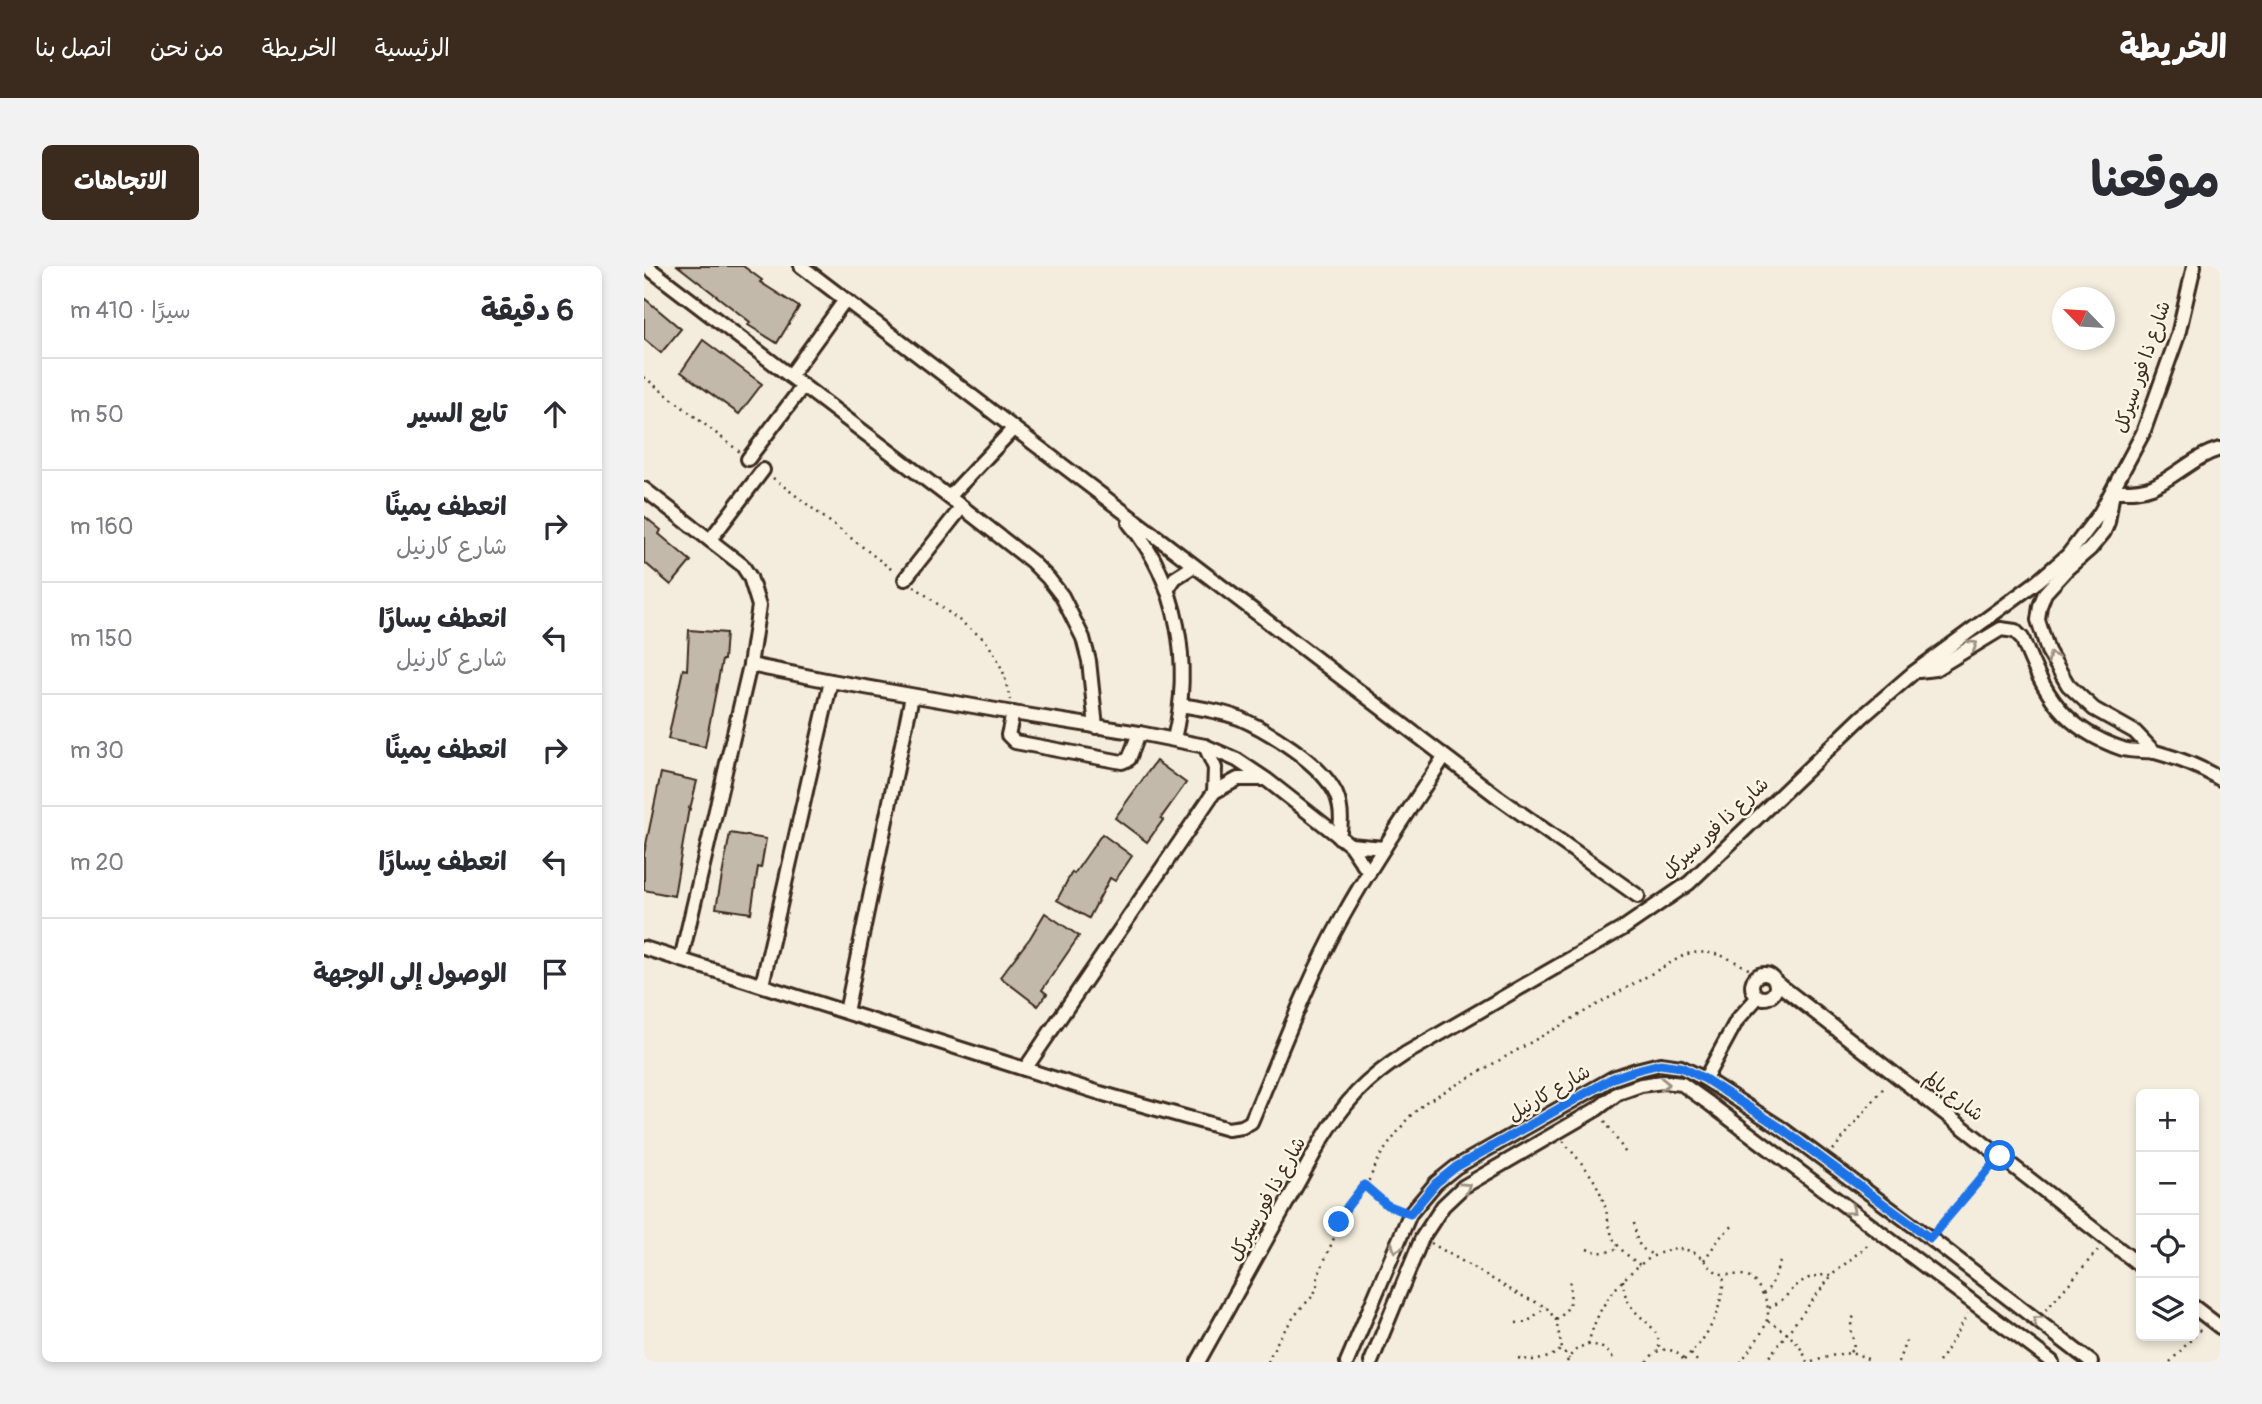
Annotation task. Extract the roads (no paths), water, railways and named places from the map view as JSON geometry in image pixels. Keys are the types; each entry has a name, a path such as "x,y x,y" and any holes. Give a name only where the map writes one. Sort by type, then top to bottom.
{"street":[{"path":"646,266 1031,561 1062,596 1083,638 1089,661 1096,727"},
{"path":"801,266 1444,757 1638,895"},
{"name":"شارع ذا فور سيركل","path":"1198,1362 1320,1143 1337,1114 1356,1092 1382,1069 1405,1054 1622,929 1689,883 1913,673 2029,588 2068,555 2100,513 2143,433 2178,335 2194,266"},
{"path":"790,376 845,300"},
{"path":"748,458 803,386"},
{"path":"949,498 1014,428"},
{"path":"2154,752 2135,732 2094,709 2068,685 2048,651 2038,620 2040,606 2045,593 2104,532 2113,491 2135,491 2153,487 2204,454 2220,449"},
{"path":"710,540 763,470"},
{"path":"644,489 742,565 750,577 759,606 750,665 681,959"},
{"path":"905,579 962,507"},
{"path":"1118,509 1149,551 1167,590 1177,626 1181,652 1181,705 1174,739"},
{"path":"1167,590 1175,578 1194,566"},
{"path":"1913,673 1935,669 2001,629 2010,629 2022,638 2050,700 2081,729 2125,750 2154,752 2206,770 2220,779"},
{"path":"750,665 912,696 1205,746 1237,760 1268,779 1345,841 1369,873"},
{"path":"762,985 831,681"},
{"path":"2050,700 2068,685"},
{"path":"846,1012 912,696"},
{"path":"1181,705 1210,709 1238,718 1264,732 1301,758 1329,783 1336,795 1345,841"},
{"path":"2081,729 2094,709"},
{"path":"1013,713 1008,735 1015,742 1122,762 1129,760 1139,733"},
{"path":"1205,746 1216,768 1214,792"},
{"path":"644,948 1100,1093 1228,1129 1242,1127 1251,1122 1341,920 1384,848 1444,757"},
{"path":"1025,1069 1214,792 1238,779 1268,779"},
{"path":"1345,841 1384,848"},
{"path":"1767,974 1776,982 1774,994 1766,999 1758,997 1752,986 1759,975 1767,974"},
{"name":"شارع بالم","path":"1776,982 2136,1262"},
{"path":"1705,1079 1737,1020 1758,997"},
{"name":"شارع كارنيل","path":"1347,1362 1410,1214 1436,1183 1456,1167 1613,1078 1660,1064 1681,1067 1705,1079 1781,1128 2091,1362"},
{"path":"1613,1078 1618,1093"},
{"name":"شارع كارنيل","path":"1371,1362 1422,1238 1443,1206 1463,1187 1597,1109 1618,1093 1663,1082 1682,1084 2052,1362"},
{"path":"1769,1147 1781,1128"},
{"path":"2199,1311 2215,1324"}]}
